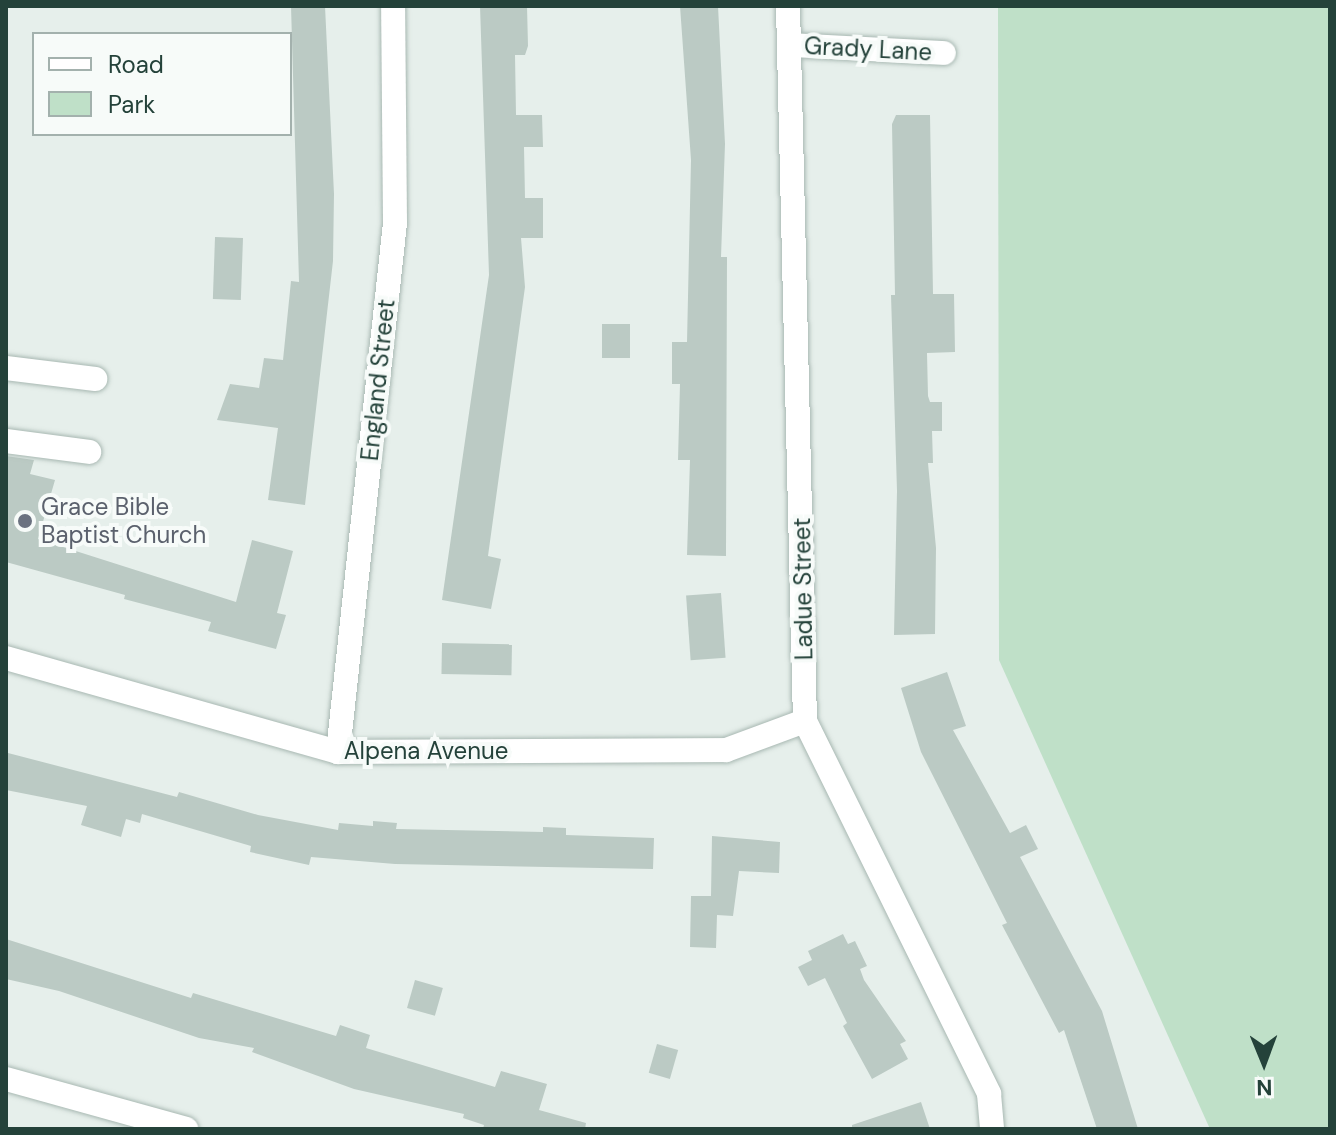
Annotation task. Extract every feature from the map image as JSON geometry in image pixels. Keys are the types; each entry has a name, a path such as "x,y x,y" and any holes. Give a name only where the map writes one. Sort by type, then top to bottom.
{"street":[{"name":"England Street","path":"338,752 395,223 393,6"},
{"name":"Ladue Street","path":"788,6 805,721 989,1094 992,1129"},
{"name":"Grady Lane","path":"791,45 944,53"},
{"path":"6,368 95,379"},
{"path":"6,441 89,452"},
{"name":"Alpena Avenue","path":"6,658 338,752 726,750 805,721"},
{"path":"6,1079 186,1129"}],"green space":[{"path":"998,6 1330,6 1330,1129 1210,1129 999,660"}],"building":[{"path":"291,6 325,6 334,194 333,261 305,505 268,500 278,428 217,420 230,384 259,388 264,358 283,360 291,281 299,282"},
{"path":"480,6 527,6 528,46 525,55 515,55 516,115 542,115 543,147 524,147 525,198 543,198 543,238 521,238 525,287 488,556 501,559 491,609 442,600 489,275"},
{"path":"680,6 718,6 725,144 721,257 727,257 726,556 687,555 690,460 678,460 680,384 672,384 672,342 687,342 691,160"},
{"path":"896,115 930,115 933,294 954,294 955,352 927,353 928,396 930,402 942,402 942,431 932,431 933,463 928,463 936,548 935,634 894,635 897,491 891,295 895,295 892,124"},
{"path":"215,237 243,238 241,300 213,299"},
{"path":"602,324 630,324 630,358 602,358"},
{"path":"6,456 34,460 30,474 55,480 38,539 236,602 252,540 293,551 277,613 286,615 276,649 208,631 211,622 6,562"},
{"path":"721,593 726,658 691,660 686,595"},
{"path":"442,643 512,644 511,675 441,674"},
{"path":"947,672 966,726 953,730 1010,833 1026,825 1038,849 1020,857 1102,1011 1138,1129 1097,1129 1064,1030 1059,1033 1002,925 1007,923 921,752 901,688"},
{"path":"8,753 177,797 179,792 258,815 338,830 339,823 373,826 373,821 397,823 396,829 543,832 543,827 566,828 566,835 654,838 653,869 395,864 311,857 309,865 250,852 251,846 142,814 140,823 126,819 121,837 81,825 87,806 6,790"},
{"path":"712,836 780,842 779,873 739,871 733,916 717,915 716,948 690,947 691,896 711,896"},
{"path":"843,934 848,944 855,941 867,966 860,969 864,980 906,1041 900,1044 908,1059 872,1079 843,1026 847,1023 825,978 808,986 798,967 812,960 808,951"},
{"path":"6,939 191,998 193,993 336,1036 340,1025 370,1035 366,1048 495,1087 501,1071 547,1084 539,1110 586,1123 585,1129 483,1129 484,1125 463,1118 464,1114 354,1089 252,1052 254,1048 199,1038 59,991 6,979"},
{"path":"415,980 443,988 435,1016 407,1008"},
{"path":"657,1044 678,1050 670,1079 649,1073"},
{"path":"921,1102 930,1129 852,1129 852,1125"}],"place":[{"name":"Grace Bible Baptist Church","path":"25,521"}]}
